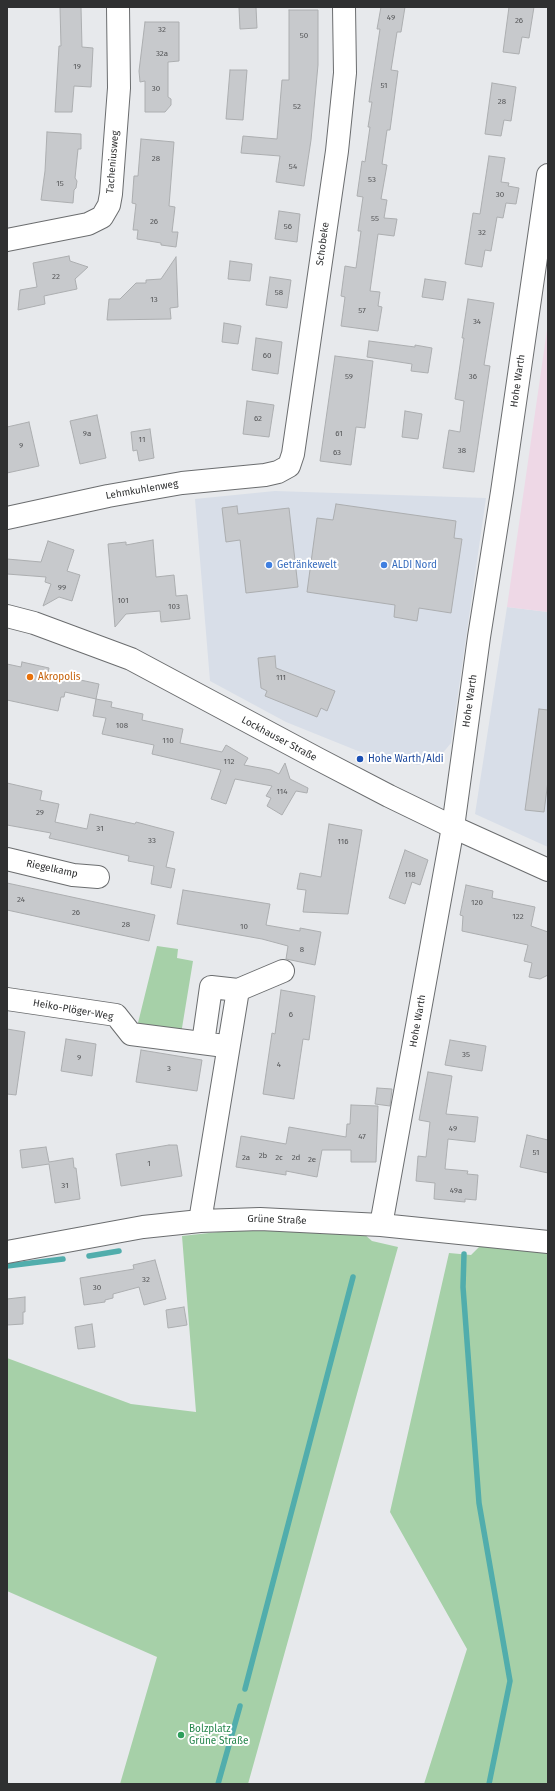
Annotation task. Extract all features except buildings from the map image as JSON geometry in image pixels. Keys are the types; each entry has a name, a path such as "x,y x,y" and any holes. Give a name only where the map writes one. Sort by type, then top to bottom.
{"street":[{"name":"Tacheniusweg","path":"7,240 88,224 102,217 109,205 119,88 118,7"},
{"name":"Schobeke","path":"278,472 289,466 293,454 337,150 345,73 344,7"},
{"name":"Hohe Warth","path":"381,1225 453,828 479,637 548,176"},
{"name":"Lehmkuhlenweg","path":"7,518 108,496 182,483 265,475 278,472"},
{"name":"Lockhauser Straße","path":"7,616 34,623 131,659 318,760 453,828 548,870"},
{"name":"Riegelkamp","path":"7,859 73,874 98,876"},
{"path":"203,1043 212,987 238,990 282,971"},
{"path":"200,1221 238,990"},
{"name":"Heiko-Plöger-Weg","path":"7,999 116,1015 131,1034 228,1047"},
{"name":"Grüne Straße","path":"7,1252 143,1227 200,1221 260,1219 381,1225 548,1242"}],"shaded area":[{"path":"548,323 548,612 507,607"},
{"path":"275,491 486,498 451,743 437,760 418,765 358,751 286,722 210,681 195,499"},
{"path":"507,607 548,612 548,847 475,814"}],"green space":[{"path":"157,946 178,949 177,958 193,961 181,1034 137,1027"},
{"path":"254,1228 364,1234 372,1241 398,1247 248,1784 120,1784 157,1657 7,1591 7,1358 131,1404 196,1412 182,1236"},
{"path":"483,1243 548,1250 548,1784 424,1784 467,1649 390,1512 449,1253 471,1255"}],"waterway":[{"path":"89,1256 119,1251"},
{"path":"464,1254 463,1287 479,1503 510,1681 489,1784"},
{"path":"7,1266 63,1259"},
{"path":"245,1689 353,1277"},
{"path":"218,1784 240,1706"}],"place":[{"name":"Getränkewelt","path":"269,565"},
{"name":"ALDI Nord","path":"384,565"},
{"name":"Akropolis","path":"30,677"},
{"name":"Hohe Warth/Aldi","path":"360,759"},
{"name":"Bolzplatz Grüne Straße","path":"181,1735"}]}
